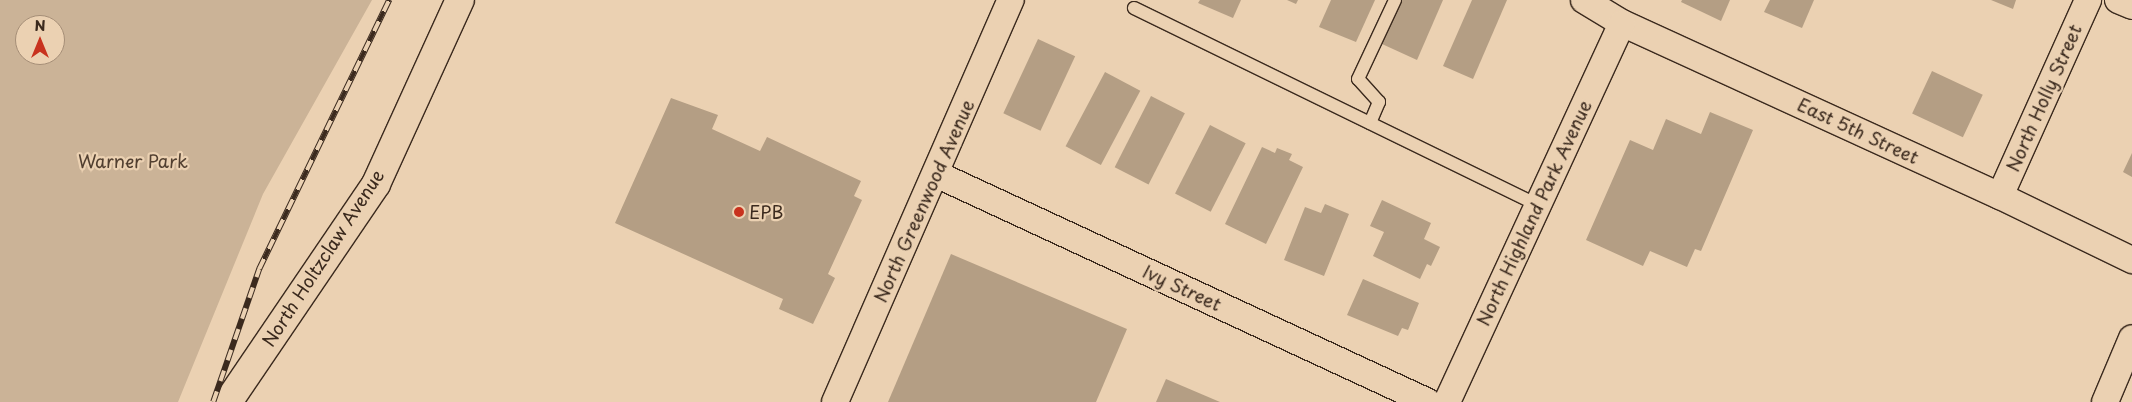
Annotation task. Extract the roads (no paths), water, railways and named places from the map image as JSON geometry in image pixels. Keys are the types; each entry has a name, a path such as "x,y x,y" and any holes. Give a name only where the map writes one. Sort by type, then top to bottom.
{"main road":[{"name":"North Holtzclaw Avenue","path":"228,402 376,184 460,0"}],"street":[{"name":"North Greenwood Avenue","path":"835,402 936,174 1010,0"},
{"name":"East 5th Street","path":"1584,0 1622,23 2000,196 2132,260"},
{"name":"North Holly Street","path":"2000,196 2088,0"},
{"path":"2118,0 2132,6"},
{"name":"North Highland Park Avenue","path":"1447,402 1622,23"},
{"name":"Ivy Street","path":"936,174 1428,402"},
{"path":"2106,402 2132,338"}],"lane":[{"path":"1370,123 1379,102 1358,79 1395,0"},
{"path":"1134,8 1538,205"}],"railway":[{"path":"213,402 259,269 389,0"}],"place":[{"name":"EPB","path":"739,212"}],"park label":[{"name":"Warner Park","path":"133,161"}]}
